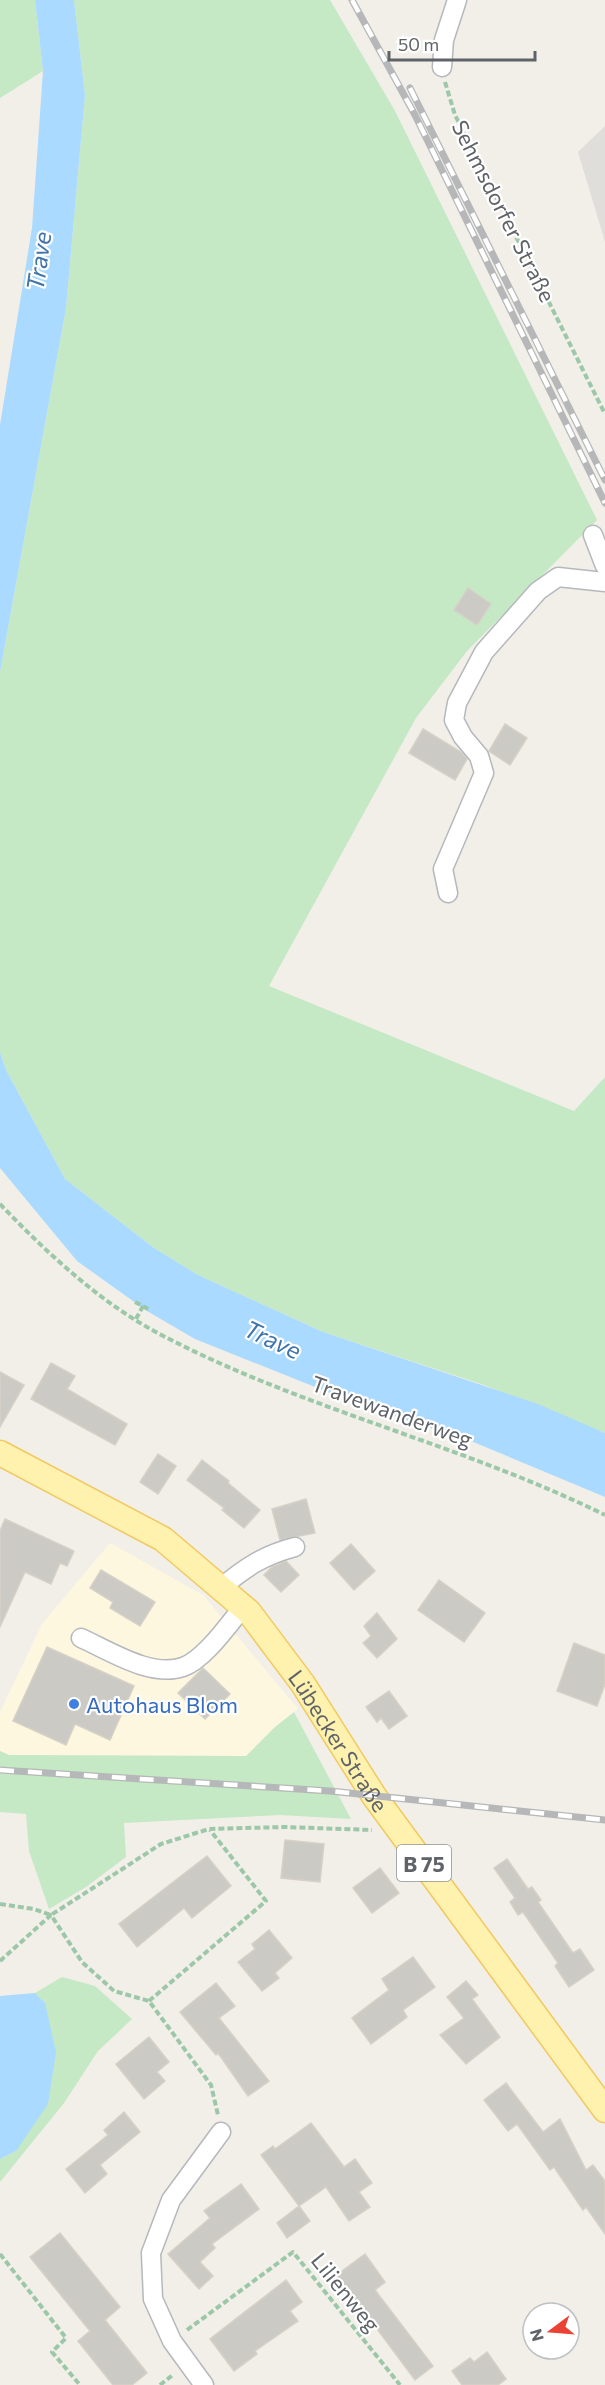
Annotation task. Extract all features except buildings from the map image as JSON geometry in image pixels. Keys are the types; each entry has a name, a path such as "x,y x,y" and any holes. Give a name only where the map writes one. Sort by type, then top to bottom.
{"main road":[{"name":"Lübecker Straße","path":"0,1453 163,1539 243,1607 303,1684 400,1831 605,2110"}],"street":[{"path":"442,67 444,40 457,0"},
{"path":"593,535 605,566"},
{"path":"447,893 443,869 484,773 479,756 463,737 454,720 457,703 483,652 537,591 558,577 605,582"},
{"path":"221,1588 243,1568 268,1554 295,1547"},
{"path":"81,1638 140,1664 165,1670 185,1667 205,1650 243,1607"},
{"path":"204,2385 172,2341 153,2299 151,2253 171,2200 221,2132"}],"path":[{"name":"Sehmsdorfer Straße","path":"442,67 455,115 605,414"},
{"name":"Travewanderweg","path":"0,1204 40,1246 117,1308 237,1372 492,1465 605,1515"},
{"path":"135,1302 150,1310"},
{"path":"136,1319 143,1306"},
{"path":"0,1961 51,1916 161,1844 210,1829 284,1827 400,1831"},
{"path":"149,2001 266,1901 210,1829"},
{"path":"0,1904 34,1909 51,1916 82,1962 114,1991 149,2001 211,2085 221,2132"},
{"name":"Lilienweg","path":"172,2341 293,2252 400,2385"},
{"path":"0,2254 66,2338 52,2352 80,2385"}],"shaded area":[{"path":"605,126 605,242 578,152"},
{"path":"110,1543 203,1595 298,1709 275,1727 246,1756 9,1755 0,1751 0,1712 42,1624"}],"green space":[{"path":"0,0 35,0 43,71 0,98"},
{"path":"74,0 330,0 395,111 597,520 467,651 416,718 269,986 574,1111 605,1077 605,1433 484,1385 323,1332 198,1275 154,1248 65,1179 6,1070 0,1052 0,672 66,308 85,95"},
{"path":"294,1712 351,1819 280,1815 124,1823 126,1857 86,1887 49,1909 29,1851 26,1814 0,1812 0,1751 9,1755 246,1756"},
{"path":"62,1977 95,1986 132,2019 98,2051 64,2103 0,2182 0,2159 16,2151 45,2003 35,1993"}],"water":[{"name":"Trave","path":"35,0 74,0 85,95 66,308 0,672 0,425 32,228 43,71"},
{"name":"Trave","path":"0,1052 6,1070 65,1179 154,1248 198,1275 323,1332 538,1404 605,1433 605,1497 471,1441 360,1405 195,1339 147,1311 77,1261 0,1168"},
{"path":"35,1993 45,2003 56,2052 48,2104 16,2151 0,2159 0,1996"}],"railway":[{"path":"352,0 415,115 605,503"},
{"path":"410,88 605,480"},
{"path":"0,1770 330,1791 605,1820"}],"place":[{"name":"Autohaus Blom","path":"74,1704"}]}
